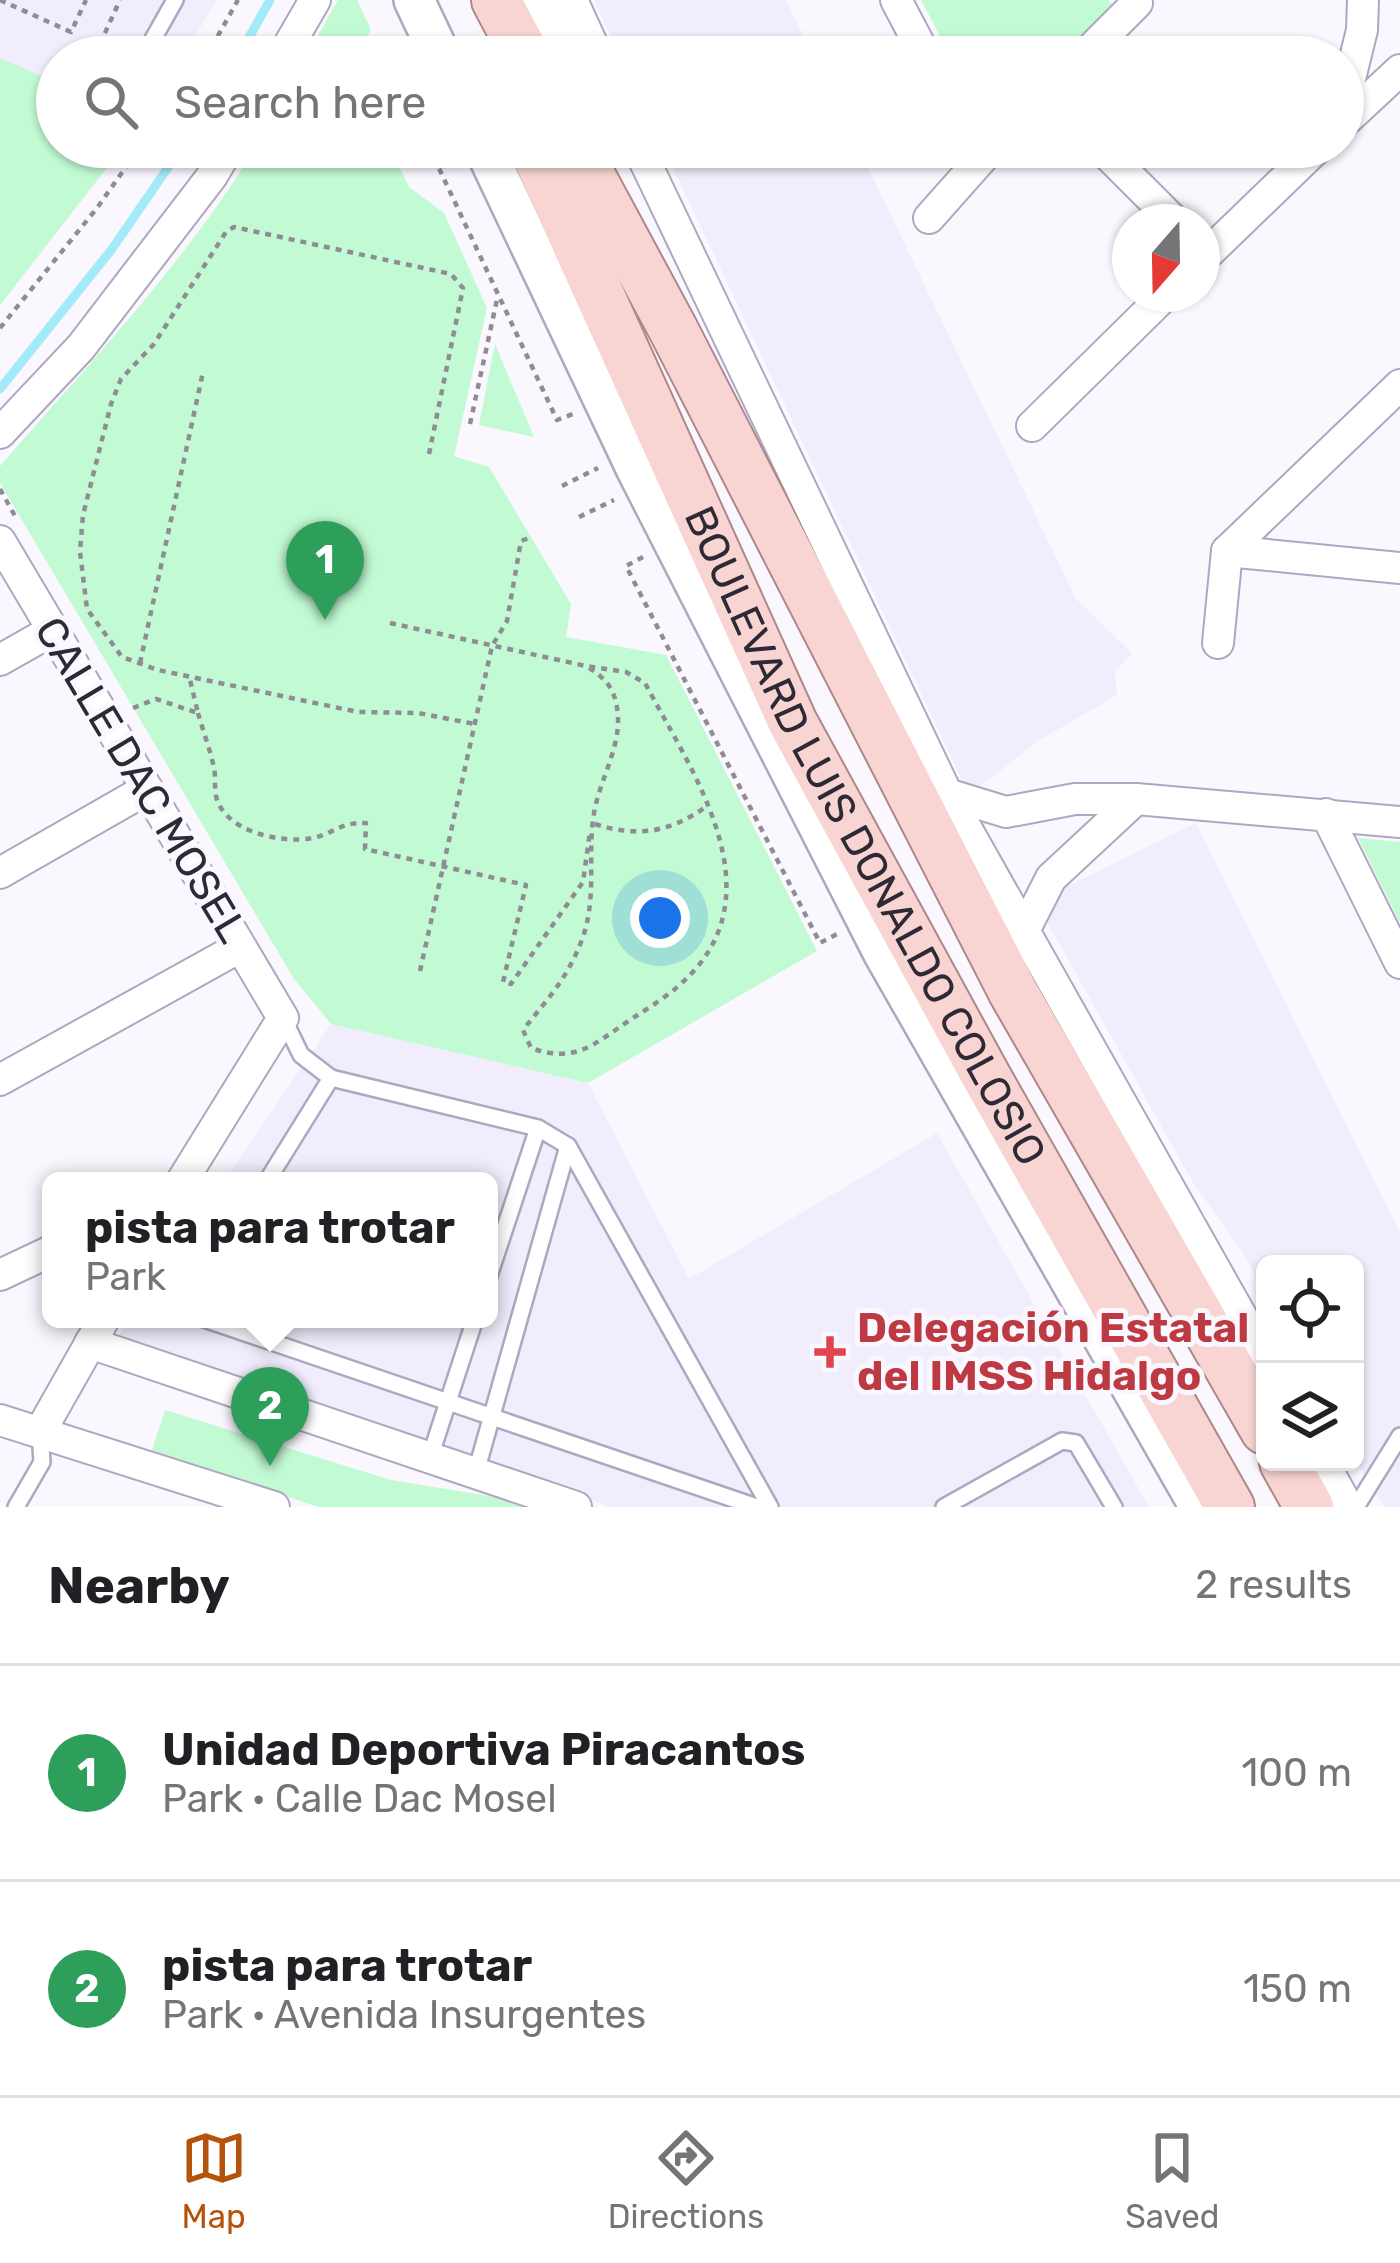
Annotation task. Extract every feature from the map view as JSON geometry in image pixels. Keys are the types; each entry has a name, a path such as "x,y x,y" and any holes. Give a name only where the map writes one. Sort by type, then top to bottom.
{"main road":[{"path":"482,0 493,36"},
{"path":"496,0 515,36"},
{"name":"BOULEVARD LUIS DONALDO COLOSIO","path":"542,168 793,723 1230,1507"},
{"name":"BOULEVARD LUIS DONALDO COLOSIO","path":"586,168 1013,992 1256,1414"},
{"path":"1288,1471 1310,1507"}],"street":[{"path":"294,36 315,0"},
{"path":"414,0 431,36"},
{"path":"542,0 556,36"},
{"path":"572,0 588,36"},
{"path":"896,0 915,36"},
{"path":"1104,36 1137,3 1133,0"},
{"path":"1361,36 1363,0"},
{"path":"1364,103 1400,70"},
{"path":"0,433 81,347 217,168"},
{"path":"494,168 637,470 883,952 1200,1507"},
{"path":"608,168 673,329"},
{"path":"648,168 946,794 1256,1342"},
{"path":"929,218 969,168"},
{"path":"1121,168 1157,204"},
{"path":"1220,239 1296,168"},
{"path":"1032,426 1148,312"},
{"path":"1218,643 1228,551 1400,385"},
{"name":"CALLE DAC MOSEL","path":"0,542 283,1018"},
{"path":"1228,551 1400,568"},
{"path":"0,659 52,630"},
{"path":"0,873 147,790"},
{"path":"946,794 1006,812 1075,799 1136,799 1400,822"},
{"path":"1024,931 1051,878 1136,799"},
{"path":"1326,814 1400,962"},
{"path":"0,1080 240,947"},
{"path":"188,1172 283,1018"},
{"path":"0,1275 42,1255"},
{"path":"40,1432 97,1331 576,1507"},
{"path":"0,1420 274,1507"},
{"path":"1329,1471 1352,1507"}],"lane":[{"path":"155,36 175,0"},
{"path":"283,1018 301,1055 331,1078 538,1128 568,1146 770,1507"},
{"path":"273,1172 331,1078"},
{"path":"498,1249 538,1128"},
{"path":"476,1472 568,1146"},
{"path":"230,1328 757,1507"},
{"path":"430,1457 472,1328"},
{"path":"16,1507 42,1462 40,1432"},
{"path":"1352,1507 1400,1436"},
{"path":"944,1507 1062,1441 1070,1441 1076,1443 1114,1507"}],"path":[{"path":"0,0 71,32 86,0"},
{"path":"104,36 120,0"},
{"path":"218,36 238,0"},
{"path":"0,328 124,168"},
{"path":"429,454 460,309 463,288 459,280 451,274 234,227 226,232 154,344 121,379 83,515 80,552 87,608 122,657 140,664 358,712 418,712 475,724"},
{"path":"470,424 499,292"},
{"path":"140,664 203,372"},
{"path":"562,486 614,460"},
{"path":"578,517 630,493"},
{"path":"420,971 492,646 507,621 521,541 531,536"},
{"path":"390,623 626,672 645,683 719,830 729,874 723,914 710,952 688,978 653,1005 580,1052 554,1056 531,1048 523,1030 557,992 584,935 594,884 593,823"},
{"path":"189,676 216,773 216,799 231,820 264,835 285,838 315,838 345,822 366,823 365,849 526,885 502,982 511,984 583,882 619,724 617,703 606,678 586,666"},
{"path":"133,708 156,699 198,713"},
{"path":"593,823 657,832 686,821 707,806"}],"shaded area":[{"path":"0,0 217,0 195,36 36,36 36,168 107,168 0,305"},
{"path":"594,0 786,0 804,36 610,36"},
{"path":"673,168 868,168 1076,599 1132,653 1115,672 1117,695 1038,741 969,795"},
{"path":"1196,823 1400,1232 1400,1507 1384,1507 1362,1471 1364,1255 1256,1255 1256,1278 1192,1181 1045,918 1052,894"},
{"path":"331,1024 588,1083 689,1279 937,1133 1149,1507 610,1507 119,1335 124,1328 498,1328 498,1172 230,1172"}],"green space":[{"path":"338,0 357,0 371,30 368,36 318,36"},
{"path":"921,0 1108,0 1115,7 1085,36 940,36"},
{"path":"0,58 36,74 36,168 107,168 0,305"},
{"path":"242,168 400,168 409,187 444,213 487,308 454,456 489,467 571,604 566,637 666,655 817,951 588,1083 331,1024 294,979 0,483 0,466 168,272"},
{"path":"495,344 534,437 479,425"},
{"path":"1358,838 1400,842 1400,923"},
{"path":"165,1410 391,1480 489,1496 523,1507 319,1507 151,1453"}],"waterway":[{"path":"250,36 270,0"},
{"path":"0,389 112,249 168,168"}],"place":[{"name":"Unidad Deportiva Piracantos","path":"325,620"},
{"name":"Delegación Estatal del IMSS Hidalgo","path":"830,1352"},
{"name":"pista para trotar","path":"270,1466"}]}
